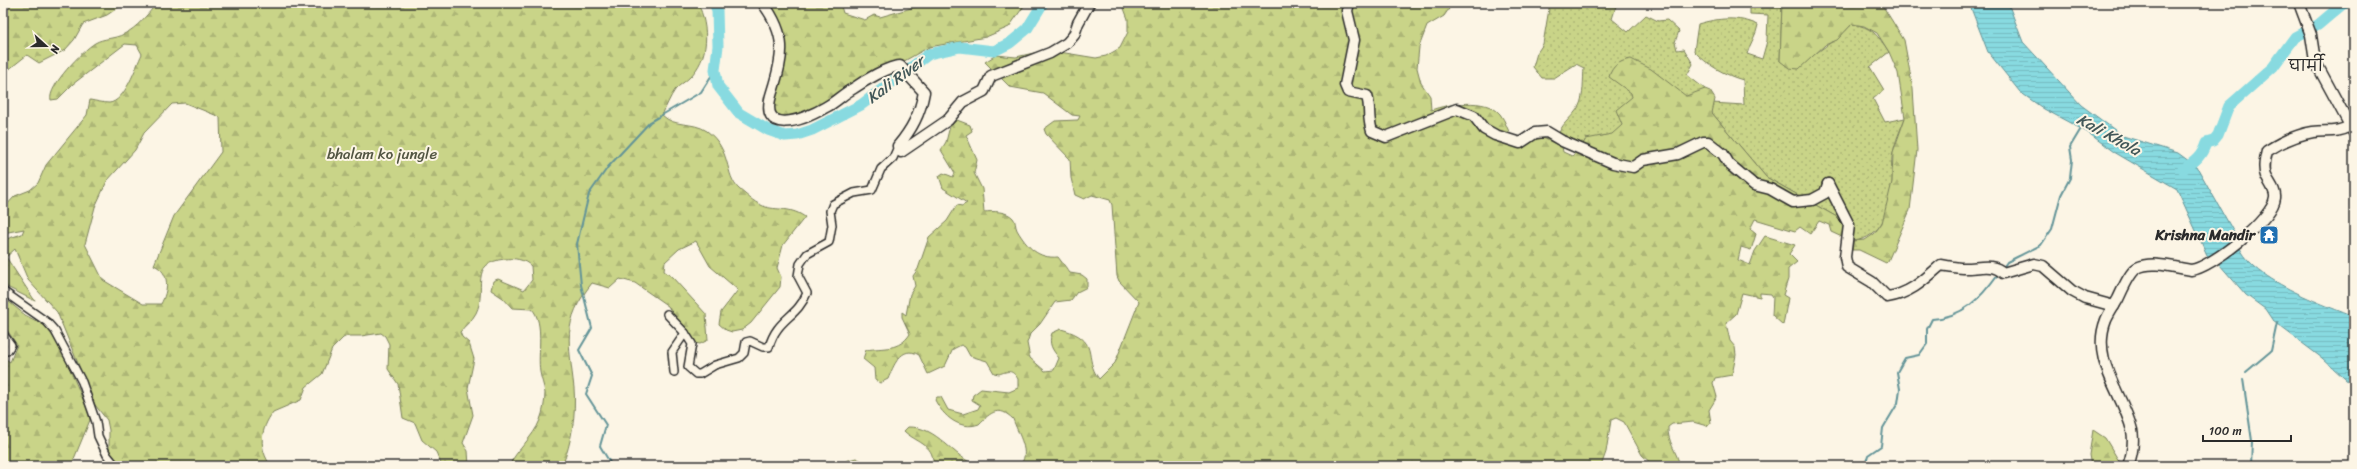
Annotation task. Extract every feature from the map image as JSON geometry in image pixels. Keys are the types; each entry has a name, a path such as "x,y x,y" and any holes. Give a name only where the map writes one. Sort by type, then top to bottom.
{"street":[{"path":"667,314 692,344 688,355 688,367 696,374 700,374 714,365 739,358 744,353 746,342 750,341 763,347 769,347 774,332 797,310 804,300 807,293 798,276 798,270 807,254 829,242 832,237 830,212 833,204 854,193 872,190 881,169 893,158 897,148 919,115 924,92 900,66 890,67 884,72 852,88 818,112 791,121 774,120 769,113 769,104 780,65 781,42 778,24 763,3"},
{"path":"897,148 901,152 935,130 948,120 963,102 984,91 992,76 1050,53 1071,39 1089,3"},
{"path":"1350,3 1347,11 1354,40 1345,85 1348,92 1367,96 1369,103 1368,118 1372,130 1386,137 1457,109 1474,116 1484,129 1495,135 1520,143 1535,133 1547,132 1589,153 1626,167 1633,167 1643,160 1678,154 1703,142 1708,142 1724,154 1729,164 1754,185 1770,189 1793,202 1812,200 1825,193 1828,184 1849,225 1845,257 1847,267 1872,282 1887,298 1904,294 1919,286 1941,265 1964,269 1983,267 2001,271 2034,264 2043,266 2072,291 2085,298 2114,306"},
{"path":"2128,466 2132,454 2132,431 2125,409 2108,374 2102,354 2106,320 2136,269 2151,264 2197,269 2211,262 2242,239 2270,210 2275,199 2275,194 2266,174 2264,165 2266,152 2287,139 2314,132 2337,132 2352,130 2315,61 2309,31 2299,3"},
{"path":"3,291 47,322 55,331 82,382 96,422 98,436 107,455 116,466"},
{"path":"674,372 672,352 684,333"},
{"path":"3,334 11,346 7,351 3,352"}],"green space":[{"path":"3,3 125,3 107,15 83,24 74,40 65,50 39,63 27,55 3,74"},
{"name":"bhalam ko jungle","path":"157,3 698,3 706,32 704,52 696,70 675,90 662,115 672,122 701,128 715,138 724,154 734,183 739,189 758,204 771,208 793,211 805,217 783,245 777,268 781,277 780,287 751,323 742,330 732,332 726,330 719,324 721,312 738,290 710,266 696,241 679,249 665,262 664,271 672,277 706,314 708,340 700,344 690,342 668,306 635,283 620,279 610,288 592,283 582,297 571,321 569,345 574,388 574,408 571,438 562,466 509,466 540,420 545,400 545,393 539,364 540,339 536,315 532,309 512,308 503,298 491,290 493,281 498,279 524,290 532,280 531,266 522,260 505,259 493,261 486,266 482,272 479,304 476,313 460,332 462,337 469,343 474,359 468,388 473,415 463,443 468,451 469,466 442,466 436,452 422,440 415,423 403,418 398,384 388,369 389,344 385,336 381,333 361,336 347,336 343,338 332,349 322,374 306,387 301,400 273,412 265,426 262,439 264,452 271,466 119,466 109,450 109,430 107,420 95,405 57,312 28,280 15,249 6,257 35,301 3,285 3,240 22,234 24,229 3,233 3,209 15,196 30,190 38,183 46,165 87,115 90,100 109,103 120,97 129,83 142,54 137,45 125,44 73,84 58,99 51,100 51,94 60,78 82,53 98,41 120,36 129,31 142,20","holes":["185,103 220,117 221,152 174,216 154,265 159,268 166,277 165,294 161,304 143,304 103,280 85,244 95,207 107,181 135,150 144,133 172,104"]},
{"path":"766,3 840,3 843,13 865,20 874,15 880,17 929,3 1026,3 1009,27 986,37 929,47 816,111 786,120 772,112 783,59"},
{"path":"1122,3 1453,3 1444,16 1427,26 1419,47 1417,68 1421,83 1430,96 1431,110 1467,103 1486,105 1500,114 1513,138 1533,140 1543,138 1562,147 1563,152 1572,156 1580,149 1586,139 1612,134 1622,125 1616,110 1632,97 1631,93 1609,77 1614,67 1623,61 1631,59 1651,69 1686,96 1705,89 1710,91 1715,99 1712,113 1766,177 1844,221 1844,238 1831,232 1829,225 1819,221 1810,234 1800,227 1795,231 1755,219 1750,229 1756,234 1751,250 1741,247 1738,260 1750,265 1755,251 1765,236 1795,245 1789,254 1797,262 1788,269 1788,279 1783,295 1788,298 1783,325 1772,315 1773,297 1771,294 1760,293 1760,297 1742,293 1736,314 1726,323 1730,341 1735,347 1736,355 1732,375 1715,378 1713,383 1717,397 1709,410 1711,423 1707,426 1693,422 1672,424 1668,427 1669,437 1680,466 1653,465 1642,455 1624,422 1616,418 1611,420 1606,452 1601,466 1019,466 1023,461 1024,456 1023,444 1013,419 1008,415 999,411 991,413 979,424 972,426 959,424 947,416 935,400 937,397 941,397 948,410 963,414 978,409 980,405 972,400 973,395 981,389 1009,392 1018,388 1018,379 1012,372 999,374 994,373 987,361 970,356 965,347 961,345 953,349 945,366 928,374 919,355 913,352 907,352 895,363 888,379 880,383 875,380 874,368 863,359 866,350 896,346 910,334 902,317 902,312 906,315 910,294 915,286 913,276 918,269 929,237 947,221 957,205 962,206 967,203 943,188 939,176 943,173 953,177 955,173 941,150 946,142 950,126 957,120 970,125 972,131 966,135 977,160 974,173 982,189 984,212 1000,212 1007,214 1014,219 1017,230 1029,247 1039,254 1058,257 1070,273 1082,275 1087,279 1087,287 1077,292 1071,300 1055,302 1040,324 1030,334 1027,343 1030,358 1045,371 1054,370 1059,358 1051,346 1050,340 1052,333 1061,329 1074,333 1082,338 1087,344 1094,371 1099,379 1115,363 1139,302 1119,281 1117,276 1112,205 1110,200 1092,195 1084,199 1075,195 1071,178 1070,159 1046,134 1044,129 1055,121 1078,120 1080,116 1072,115 1043,93 1010,87 985,62 996,55 1016,57 1047,50 1096,58 1106,56 1120,48 1128,32 1128,19"},
{"path":"1550,3 1617,3 1612,19 1628,32 1646,15 1658,21 1667,20 1679,31 1675,42 1677,50 1684,49 1693,64 1687,75 1705,89 1695,106 1619,145 1586,139 1583,144 1559,133 1577,110 1581,102 1584,68 1576,64 1554,78 1542,78 1533,67 1537,53 1543,44"},
{"path":"1750,3 1782,3 1780,61 1799,68 1852,24 1865,27 1878,36 1889,52 1870,67 1884,90 1873,99 1885,122 1905,118 1892,157 1892,184 1886,213 1878,229 1863,239 1853,241 1854,230 1851,220 1844,221 1766,177 1712,113 1712,103 1744,105 1743,80 1717,69 1694,51 1698,24 1713,20 1736,19 1758,25 1747,54 1762,59 1767,41 1768,15 1750,14"},
{"path":"1782,3 1881,3 1904,40 1913,89 1917,150 1910,210 1886,263 1859,250 1852,250 1853,241 1865,240 1874,234 1882,223 1892,182 1893,152 1905,118 1898,73 1889,52 1877,33 1864,26 1852,24 1837,40 1825,45 1799,69 1789,68 1780,61"},
{"path":"3,297 25,315 46,326 62,351 88,411 90,420 71,466 3,466 3,357 10,362 17,345 3,324"},
{"path":"908,427 928,431 960,456 978,466 930,466 933,463 930,452 927,447 904,431"},
{"path":"2093,430 2105,438 2122,466 2091,466 2089,455"},
{"path":"856,458 872,466 845,466 846,461"}],"water":[{"name":"Kali Khola","path":"1969,3 2008,3 2023,42 2081,105 2123,136 2178,153 2197,167 2237,238 2242,252 2253,265 2285,287 2354,317 2354,387 2322,358 2273,321 2265,309 2246,295 2219,264 2207,255 2177,189 2114,152 2087,132 2044,109 2020,92 1988,52"}],"waterway":[{"name":"Kali River","path":"714,3 717,10 718,46 715,70 718,86 739,113 768,130 785,136 797,135 812,130 861,105 929,54 960,47 994,51 1010,43 1027,29 1043,3"},
{"path":"2183,169 2198,158 2206,143 2213,141 2218,135 2229,106 2273,67 2295,37 2318,25 2344,3"},
{"path":"612,466 600,446 606,425 586,394 592,376 579,350 592,328 581,285 577,244 589,194 608,167 650,122 701,92 715,70"},
{"name":"Kali Khola","path":"2002,269 2007,262 2041,245 2052,229 2061,195 2070,178 2072,160 2070,147 2082,127"},
{"path":"1865,466 1868,455 1881,446 1883,428 1898,403 1900,389 1897,372 1905,358 1919,355 1927,344 1927,329 1932,319 1953,314 1970,305 1985,291 1998,274"},
{"path":"2246,372 2271,351 2277,323"},
{"path":"2243,379 2252,441 2251,466"}],"place":[{"name":"Krishna Mandir","path":"2269,235"}],"district":[{"name":"घार्मी","path":"2306,65"}]}
